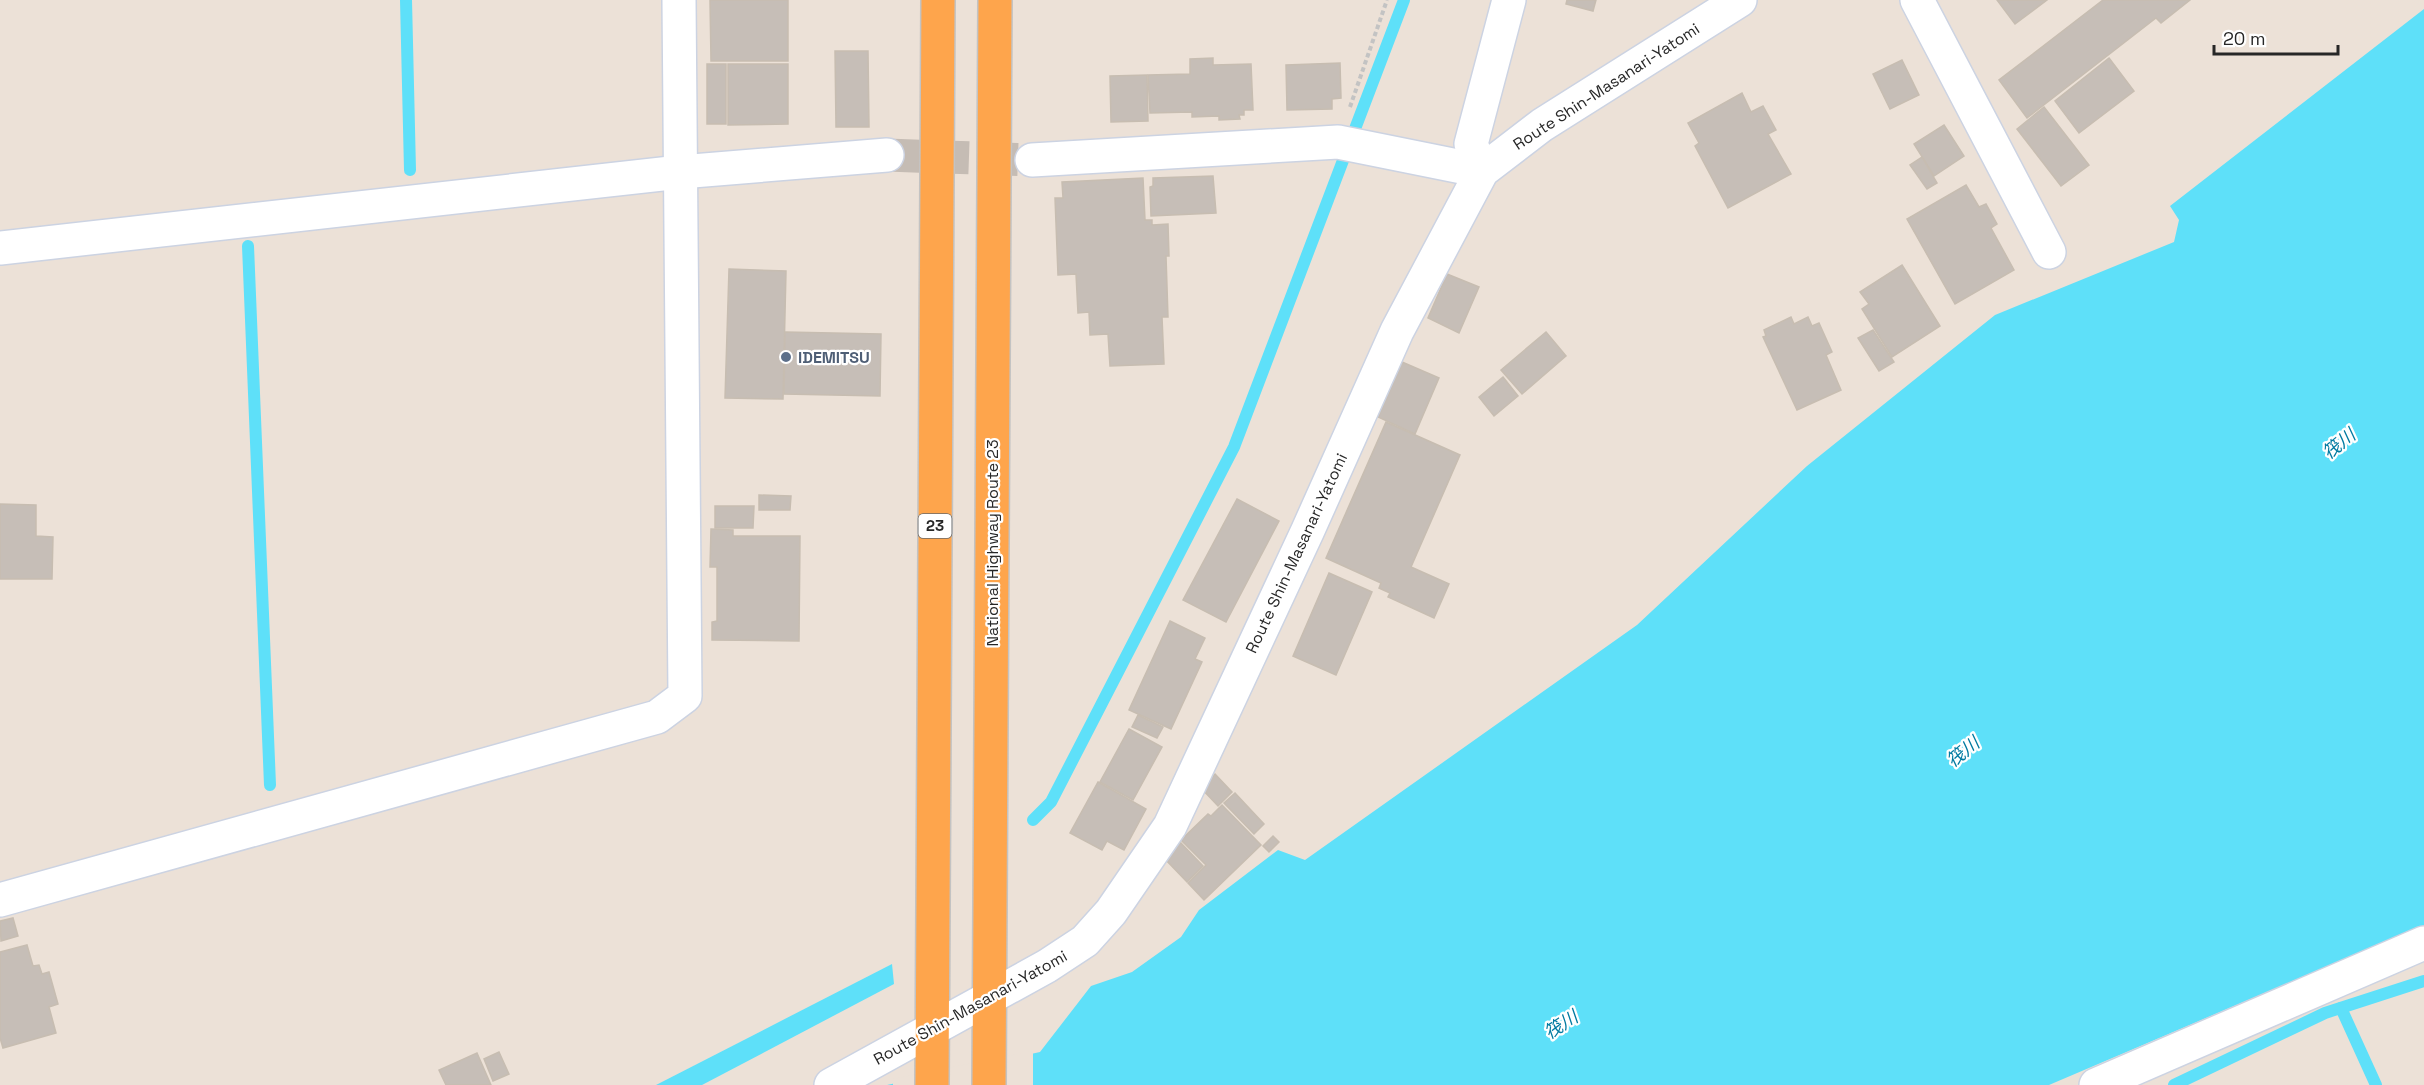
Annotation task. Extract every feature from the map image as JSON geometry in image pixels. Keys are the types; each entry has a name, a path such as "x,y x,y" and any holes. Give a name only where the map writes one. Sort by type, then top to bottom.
{"highway":[{"name":"23","path":"932,1085 938,0"},
{"name":"National Highway Route 23","path":"989,1085 995,0"}],"street":[{"path":"0,900 657,717 686,696 679,0"},
{"path":"1482,171 1471,144 1509,0"},
{"name":"Route Shin-Masanari-Yatomi","path":"831,1085 932,1041 990,1011 1047,966 1084,941 1111,912 1170,826 1308,530 1397,332 1482,171 1542,125 1740,0"},
{"path":"1917,0 2049,252"},
{"path":"1032,160 1353,145 1482,171"},
{"path":"0,248 680,172 886,155"},
{"path":"2096,1085 2424,943"}],"path":[{"path":"1353,145 1387,0"}],"water":[{"name":"筏川","path":"2424,9 2424,925 2049,1085 887,1085 1040,1052 1091,986 1132,972 1181,937 1199,910 1278,850 1305,860 1637,625 1807,466 1995,315 2174,242 2179,220 2170,206"},
{"path":"892,964 894,984 702,1085 656,1085"}],"pier":[{"path":"1033,1051 1033,1085 893,1085 893,1079"}],"building":[{"path":"710,0 788,0 788,61 711,61"},
{"path":"1567,0 1596,0 1593,11 1566,4"},
{"path":"1997,0 2047,0 2015,24"},
{"path":"2103,0 2190,0 2161,23 2156,18 2027,118 1999,80"},
{"path":"835,51 868,51 869,127 836,127"},
{"path":"1213,58 1213,65 1251,64 1253,110 1244,110 1244,115 1239,115 1240,119 1219,120 1219,116 1192,117 1192,112 1150,113 1148,75 1190,74 1190,59"},
{"path":"2109,58 2134,91 2079,133 2055,101"},
{"path":"1902,60 1919,95 1890,109 1873,74"},
{"path":"1340,63 1341,98 1332,99 1332,109 1287,110 1286,65"},
{"path":"707,64 726,64 726,124 707,124"},
{"path":"728,64 788,64 788,124 728,125"},
{"path":"1147,75 1148,121 1111,122 1110,76"},
{"path":"1742,93 1751,112 1763,106 1776,130 1768,134 1791,174 1728,208 1695,146 1699,143 1688,123"},
{"path":"2044,107 2089,165 2061,186 2017,129"},
{"path":"1944,125 1964,156 1934,176 1914,144"},
{"path":"1922,157 1937,183 1927,189 1910,165"},
{"path":"1213,176 1216,213 1151,216 1150,187 1153,186 1153,178"},
{"path":"1143,178 1145,220 1152,220 1152,225 1168,224 1169,256 1166,256 1168,317 1162,317 1164,364 1110,366 1108,334 1090,335 1089,312 1078,313 1076,274 1058,275 1055,198 1063,198 1062,182"},
{"path":"1966,185 1979,207 1986,204 1997,224 1991,228 2014,270 1955,304 1907,219"},
{"path":"1902,265 1940,326 1892,357 1862,309 1869,304 1860,292"},
{"path":"729,269 786,271 783,399 725,398"},
{"path":"1447,274 1479,287 1459,333 1428,318"},
{"path":"1791,317 1794,324 1808,317 1812,326 1819,323 1832,352 1826,355 1841,390 1797,410 1763,337 1766,336 1764,330"},
{"path":"1873,330 1894,362 1879,371 1858,338"},
{"path":"785,332 881,334 880,396 784,394"},
{"path":"1546,332 1566,356 1522,394 1501,370"},
{"path":"1402,362 1439,378 1415,434 1378,417"},
{"path":"1503,377 1518,396 1494,416 1479,397"},
{"path":"1386,422 1460,455 1411,567 1449,584 1434,618 1388,597 1390,593 1379,588 1381,583 1326,558"},
{"path":"759,495 791,496 790,510 759,510"},
{"path":"1237,499 1279,521 1226,622 1183,600"},
{"path":"0,504 36,505 36,536 53,537 52,579 0,579"},
{"path":"715,506 754,506 753,528 715,528"},
{"path":"711,529 733,530 733,536 800,536 799,641 712,640 712,622 717,621 717,567 710,567"},
{"path":"1329,573 1372,592 1336,675 1293,656"},
{"path":"1170,621 1205,638 1195,659 1202,662 1171,729 1129,710"},
{"path":"1138,715 1163,727 1157,738 1132,727"},
{"path":"1129,729 1162,747 1133,800 1100,782"},
{"path":"1215,774 1232,792 1218,806 1201,788"},
{"path":"1098,782 1146,809 1124,850 1107,841 1102,850 1070,833"},
{"path":"1235,793 1264,824 1254,834 1224,803"},
{"path":"1222,805 1261,845 1204,900 1188,883 1206,865 1181,840 1208,814 1211,816"},
{"path":"1273,836 1279,842 1269,852 1263,846"},
{"path":"1180,842 1203,866 1187,882 1164,858"},
{"path":"13,918 18,936 1,941 0,921"},
{"path":"27,945 33,966 39,965 42,974 49,972 58,1004 49,1007 56,1033 3,1048 0,1038 0,952"},
{"path":"499,1052 509,1074 493,1081 484,1059"},
{"path":"477,1053 491,1085 446,1085 439,1070"}],"waterway":[{"path":"406,0 410,170"},
{"path":"1033,820 1051,802 1234,447 1404,0"},
{"path":"248,246 270,785"},
{"path":"2174,1085 2325,1013 2424,981"},
{"path":"2341,1008 2376,1085"}],"tunnel":[{"path":"887,155 1032,160"}],"place":[{"name":"IDEMITSU","path":"786,357"}]}
